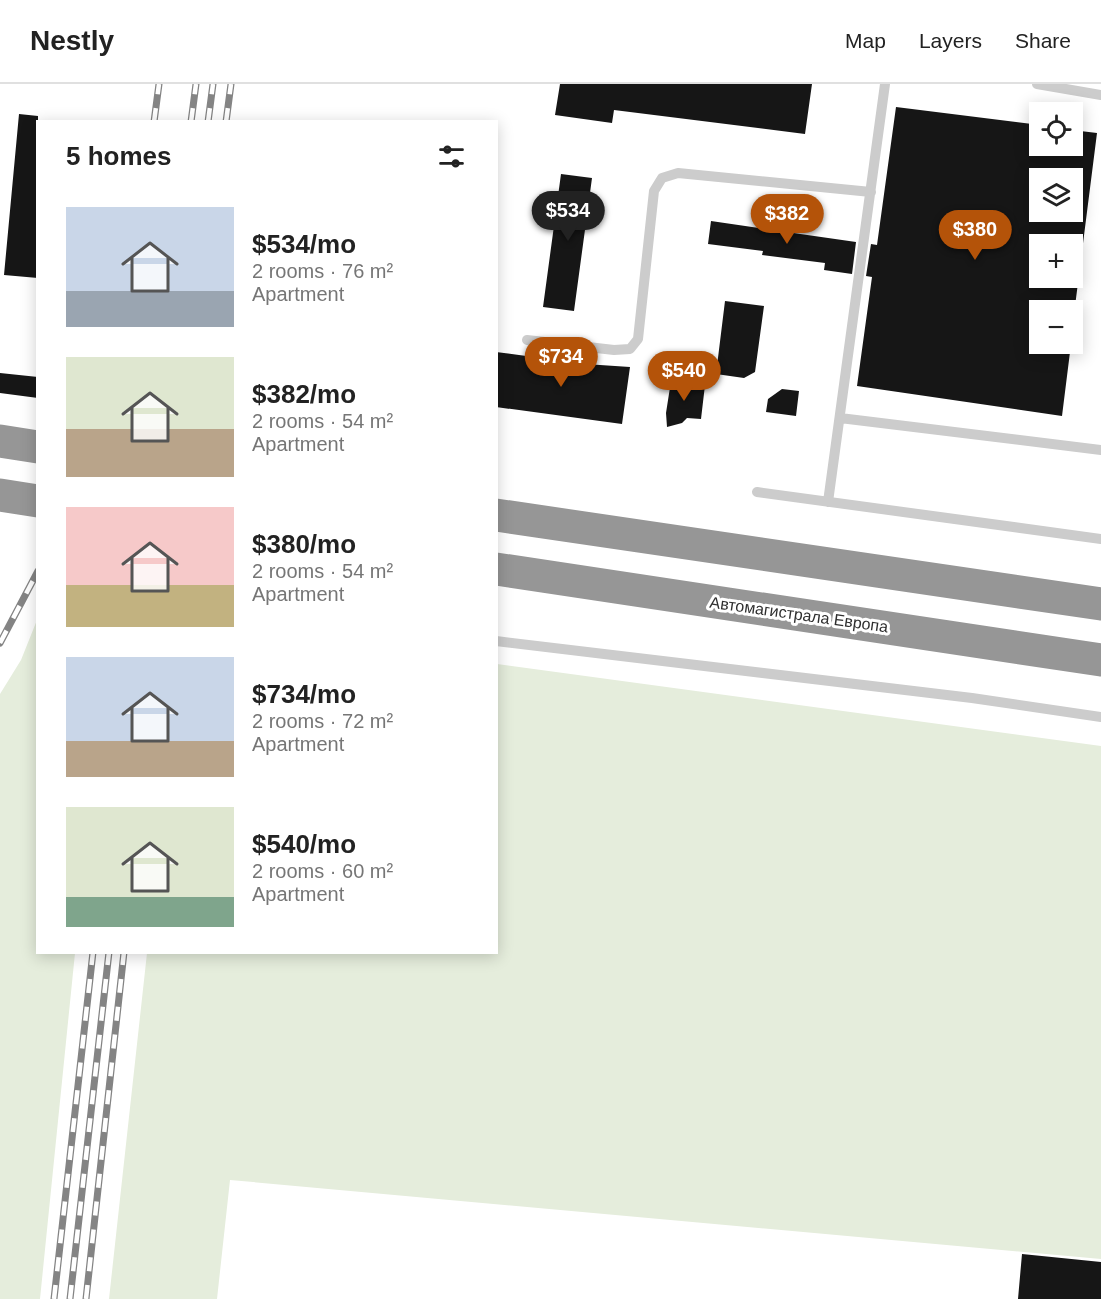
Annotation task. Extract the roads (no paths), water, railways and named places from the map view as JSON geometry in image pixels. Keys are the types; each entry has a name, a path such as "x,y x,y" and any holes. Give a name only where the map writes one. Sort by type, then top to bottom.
{"highway":[{"path":"0,441 36,447"},
{"path":"0,495 36,501"},
{"path":"498,515 1101,604"},
{"name":"Автомагистрала Европа","path":"498,569 1101,660"}],"lane":[{"path":"828,502 885,84"},
{"path":"1037,84 1101,95"},
{"path":"528,340 614,350 630,349 638,339 654,191 662,178 678,173 871,192"},
{"path":"840,418 1101,450"},
{"path":"757,492 1101,539"},
{"path":"498,641 972,698 1101,717"}],"railway":[{"path":"154,120 159,84"},
{"path":"191,120 196,84"},
{"path":"208,120 213,84"},
{"path":"226,120 231,84"},
{"path":"0,643 36,575"},
{"path":"54,1299 93,954"},
{"path":"70,1299 109,954"},
{"path":"86,1299 124,954"}]}
